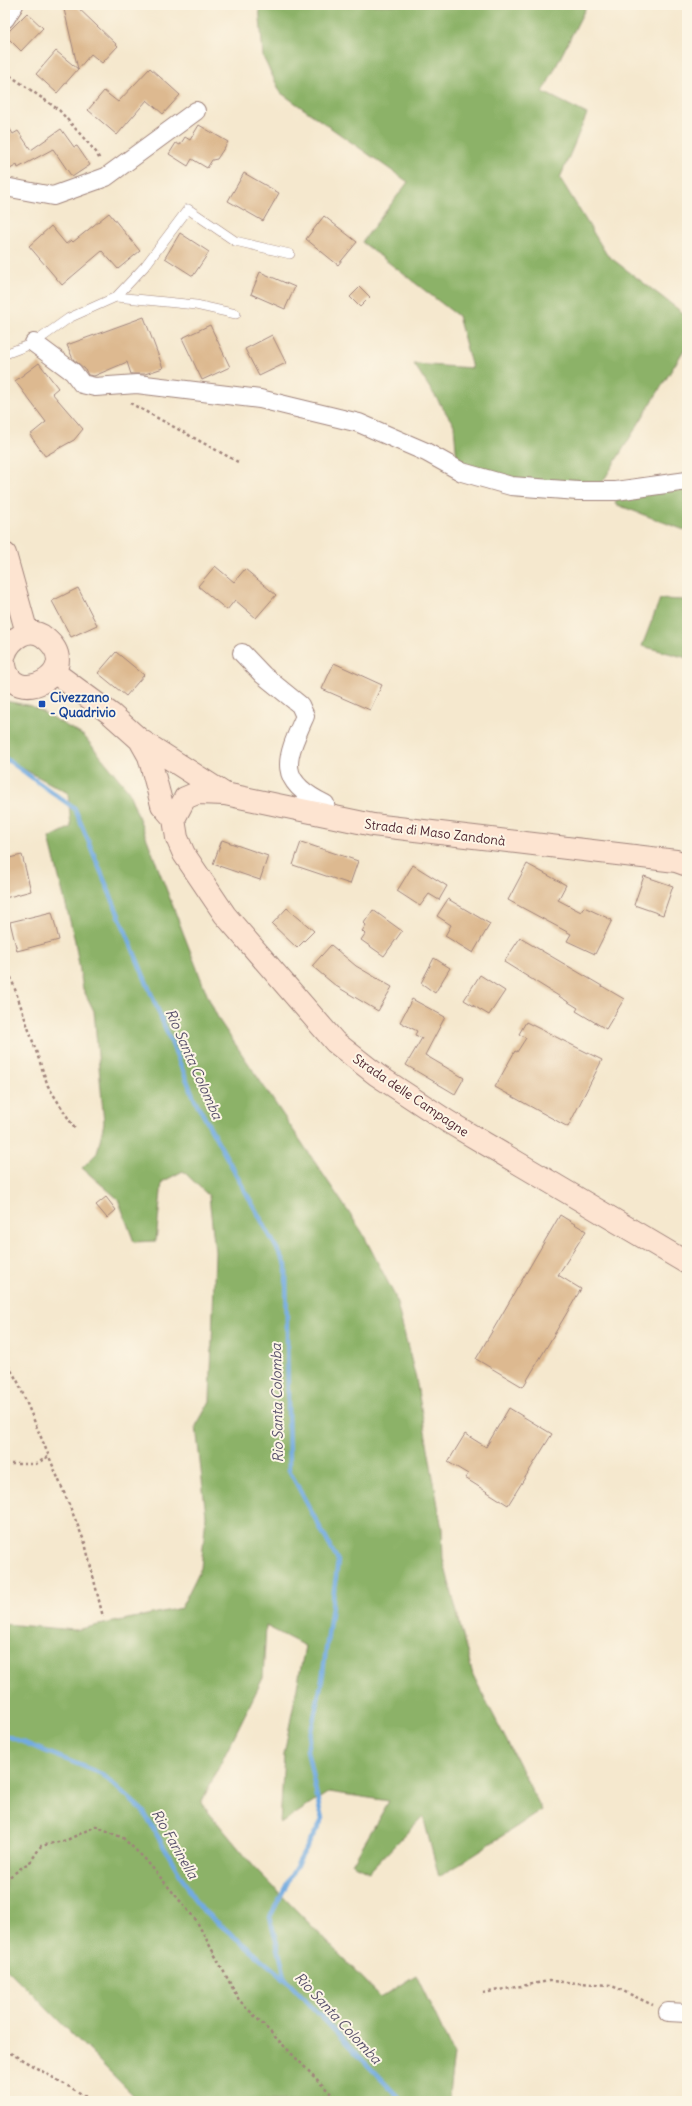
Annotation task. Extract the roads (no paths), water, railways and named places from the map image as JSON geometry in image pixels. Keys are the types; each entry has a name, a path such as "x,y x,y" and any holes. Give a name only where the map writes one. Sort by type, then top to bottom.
{"street":[{"path":"5,18 14,5"},
{"path":"5,187 53,196 106,177 196,111"},
{"path":"34,343 73,372 82,384 95,386 137,384 260,399 301,408 359,423 426,452 462,472 511,486 578,491 616,491 687,481"},
{"path":"5,554 27,633"},
{"path":"27,633 42,635 53,644 57,658 54,672 46,681 35,686 23,685 12,679 5,664 8,646 16,637 27,633"},
{"path":"242,653 263,675 300,705 304,711 305,716 292,748 288,770 297,786 308,796 325,804 326,816"},
{"path":"54,672 112,714 139,739 225,794"},
{"path":"139,739 149,756 162,805 174,818 185,798 176,772 165,757"},
{"path":"154,776 185,798"},
{"name":"Strada di Maso Zandonà","path":"185,798 197,793 225,794 373,825 676,862 687,865"},
{"name":"Strada delle Campagne","path":"174,818 177,838 184,854 226,915 335,1042 378,1075 447,1121 687,1263"},
{"path":"668,2012 687,2012"}],"lane":[{"path":"5,354 34,343 69,318 116,298 145,266 188,210 235,241 290,254"},
{"path":"116,298 196,306 236,314"}],"waterway":[{"name":"Rio Santa Colomba","path":"5,758 75,809 195,1100 286,1265 289,1470 338,1561 322,1680 307,1750 322,1820 270,1917 286,1980 402,2101"},
{"name":"Rio Farinella","path":"5,1735 102,1774 143,1811 199,1907 286,1980"}],"place":[{"name":"Civezzano - Quadrivio","path":"42,704"}]}
